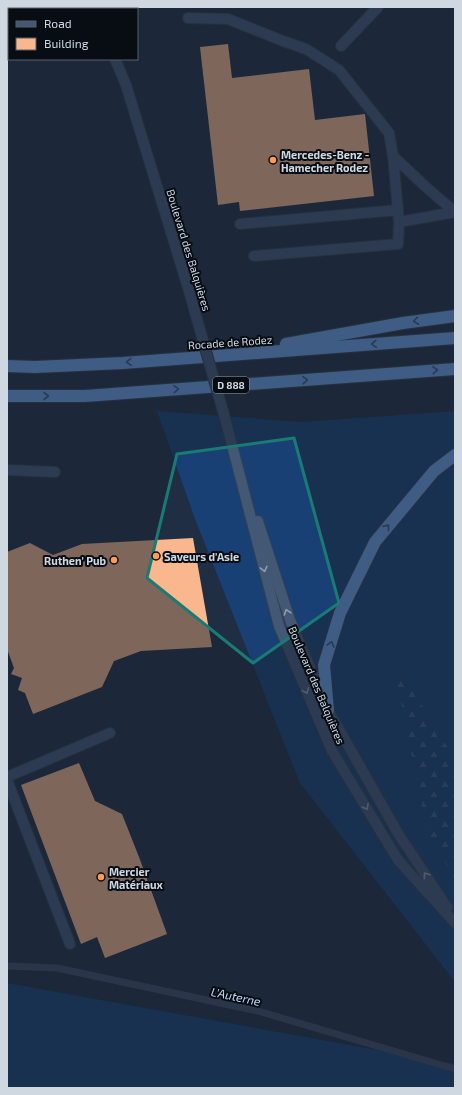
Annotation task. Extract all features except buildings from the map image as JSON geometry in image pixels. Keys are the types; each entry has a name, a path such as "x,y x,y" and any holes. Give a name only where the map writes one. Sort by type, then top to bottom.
{"highway":[{"path":"224,356 403,323 455,316"},
{"name":"Rocade de Rodez","path":"7,366 123,362 224,356 455,338"},
{"name":"D 888","path":"7,396 85,396 455,369"},
{"path":"328,710 324,665 340,613 375,542 434,471 455,455"}],"street":[{"path":"341,46 378,7"},
{"path":"188,18 228,19 306,49 339,70 389,133 393,156 399,222 398,244 254,256"},
{"name":"Boulevard des Balquières","path":"115,60 126,85 189,291 226,422 279,626 332,751 398,860 455,923"},
{"name":"Boulevard des Balquières","path":"122,60 126,85"},
{"path":"393,156 455,212"},
{"path":"240,224 398,210"},
{"path":"399,222 455,212"},
{"name":"Boulevard des Balquières","path":"226,422 290,620 328,710 399,835 455,919"},
{"path":"7,470 55,472"},
{"path":"7,777 110,733"},
{"path":"7,780 70,944"}],"highlighted area":[{"path":"294,438 339,603 253,663 147,578 177,454"}],"shaded area":[{"path":"7,7 455,7 455,411 301,422 157,411 300,783 455,982 455,1064 7,983"}],"green space":[{"path":"157,411 301,422 455,411 455,982 300,783 195,519"},
{"path":"392,656 455,760 455,880 426,828"},
{"path":"7,983 455,1064 455,1088 7,1088"}],"waterway":[{"name":"L'Auterne","path":"7,966 57,968 258,1011 455,1069"}],"place":[{"name":"Mercedes-Benz - Hamecher Rodez","path":"273,160"},
{"name":"Saveurs d'Asie","path":"156,556"},
{"name":"Ruthen' Pub","path":"114,560"},
{"name":"Mercier Matériaux","path":"101,877"}]}
